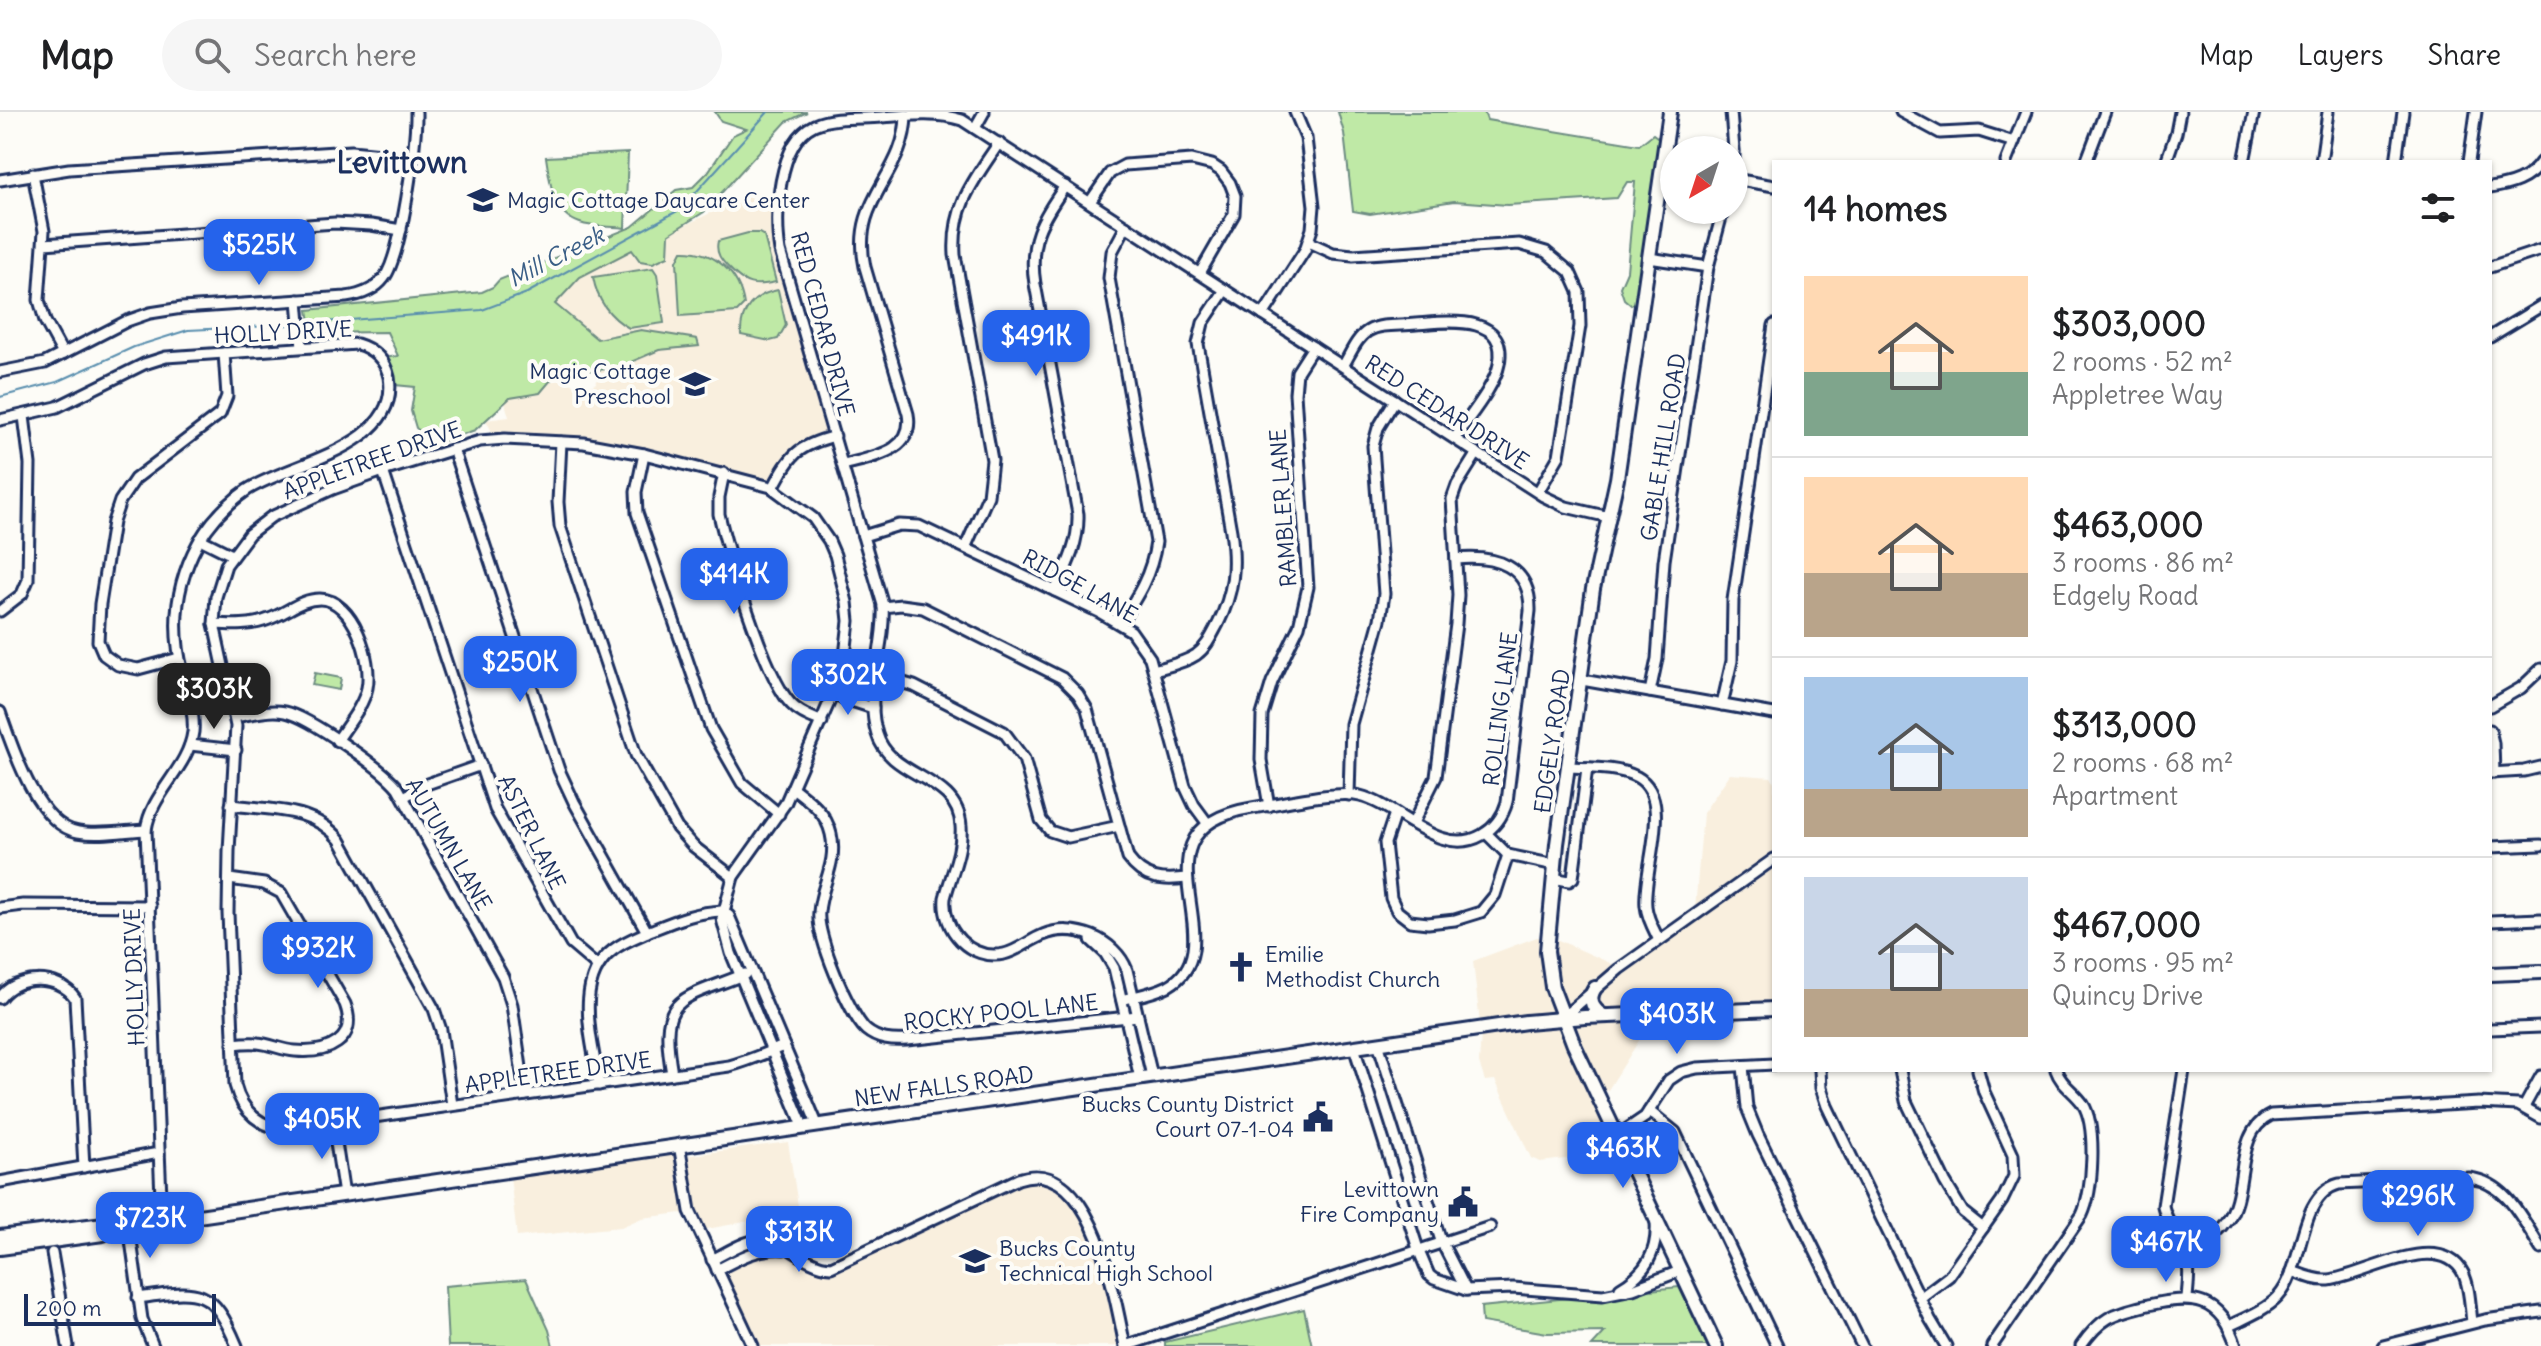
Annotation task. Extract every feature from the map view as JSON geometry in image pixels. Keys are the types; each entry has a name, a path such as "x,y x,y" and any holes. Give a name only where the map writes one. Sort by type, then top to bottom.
{"main road":[{"name":"EDGELY ROAD","path":"1670,112 1609,517 1593,589 1554,872 1547,936 1548,963 1562,1018 1716,1346"},
{"path":"2492,974 2541,972"},
{"path":"1595,988 1591,996 1592,1004 1604,1016"},
{"name":"NEW FALLS ROAD","path":"0,1248 679,1144 1562,1018 1772,1009"},
{"name":"NEW FALLS ROAD","path":"0,1237 104,1224 126,1227"}],"street":[{"path":"0,372 45,363 127,321 150,313 346,297 373,288 390,271 401,230 413,157 416,112"},
{"path":"975,128 984,112"},
{"path":"1263,315 1309,242 1314,218 1306,138 1295,112"},
{"path":"1731,112 1733,136"},
{"path":"1901,112 1940,133 1979,131 2014,142"},
{"path":"2007,160 2026,112"},
{"path":"2087,160 2105,112"},
{"path":"2167,160 2180,112"},
{"path":"2244,160 2254,112"},
{"path":"2321,160 2328,112"},
{"path":"2396,160 2403,112"},
{"path":"2469,160 2476,112"},
{"name":"RED CEDAR DRIVE","path":"1077,933 1060,931 1043,935 1001,955 977,951 960,941 949,926 944,907 960,843 960,819 951,800 940,787 901,767 885,752 877,734 873,708 883,607 780,251 778,234 787,156 801,134 824,122 876,115 946,114 999,143 1538,492 1566,507 1609,517"},
{"path":"844,465 894,449 904,440 909,428 908,414 861,245 864,219 871,201 901,150 906,115"},
{"path":"966,546 988,496 992,460 955,255 955,230 964,197 999,143"},
{"path":"0,180 122,164 351,151 413,157"},
{"path":"1090,202 1110,173 1125,165 1192,160 1212,165 1230,183 1235,196 1234,214 1200,273"},
{"path":"2492,187 2523,179 2535,171 2541,162"},
{"path":"33,174 44,244 39,293 41,311 63,354"},
{"path":"1748,181 1772,186"},
{"path":"1055,591 1073,551 1078,514 1032,267 1032,250 1038,229 1065,186"},
{"path":"44,244 335,223 401,230"},
{"name":"GABLE HILL ROAD","path":"1650,692 1657,659 1664,561 1708,267 1719,224"},
{"path":"1120,623 1147,580 1156,542 1109,278 1112,252 1126,226"},
{"path":"1309,242 1333,253 1353,255 1519,244 1546,252 1564,265 1579,292 1580,326 1559,456 1538,492"},
{"path":"2492,266 2541,250"},
{"path":"1649,258 1708,267"},
{"path":"1154,670 1192,657 1206,645 1227,606 1233,585 1235,557 1198,344 1201,328 1225,290"},
{"path":"298,300 302,347"},
{"path":"2492,336 2541,306"},
{"path":"1343,366 1357,342 1371,329 1463,321 1482,327 1496,341 1499,366 1455,438"},
{"path":"1722,705 1732,661 1733,600 1772,338"},
{"name":"HOLLY DRIVE","path":"0,420 73,401 155,360 224,353 357,344 377,354 385,366 389,384 388,398 368,432 248,490 224,509 200,539 185,569 177,602 179,658 193,721 190,745 153,806 146,830 162,1222"},
{"name":"RAMBLER LANE","path":"1269,806 1260,750 1262,715 1272,682 1299,626 1308,587 1295,393 1297,372 1313,347"},
{"path":"179,658 138,669 118,665 104,655 98,641 100,604 113,522 120,501 135,479 220,414 227,396 224,353"},
{"path":"1349,795 1351,724 1380,620 1384,594 1373,446 1378,428 1395,400"},
{"path":"0,611 22,594 28,580 30,464 24,416"},
{"path":"773,488 788,461 800,448 835,436"},
{"name":"APPLETREE DRIVE","path":"784,1046 772,1050 729,1066 333,1123 283,1129 266,1125 249,1114 240,1102 235,1085 233,1044 229,879 235,717 214,624 219,582 232,555 249,534 271,517 323,493 383,471 491,440 614,447 724,473 773,488 813,518 835,555 847,602 849,621 845,656 833,695 793,788 779,814 733,877 723,911 724,932 740,976 772,1050 803,1126"},
{"path":"561,442 560,526 632,746 677,828 693,846 733,877"},
{"path":"453,449 559,770 647,932"},
{"path":"1413,823 1431,789 1438,766 1456,624 1453,494 1477,453"},
{"path":"644,454 636,492 637,513 700,704 742,783 779,814"},
{"name":"ASTER LANE","path":"383,471 504,827 565,935 577,951 598,967"},
{"path":"724,473 719,514 764,652 788,702 822,722"},
{"name":"RIDGE LANE","path":"863,536 908,524 930,530 1131,631 1145,647 1154,670 1185,786 1208,824"},
{"path":"200,539 232,555"},
{"name":"ROLLING LANE","path":"1456,559 1487,557 1509,567 1523,580 1530,602 1507,802 1498,822 1486,833"},
{"path":"214,624 261,622 310,599 326,599 347,612 365,658 368,682 363,699 337,741"},
{"path":"883,607 901,605 923,608 1048,669 1069,684 1091,720 1128,858 1138,870 1159,880 1187,878"},
{"path":"2492,705 2521,688 2541,669"},
{"path":"877,675 914,686 1004,732 1024,759 1041,820 1050,831 1068,837 1119,826"},
{"path":"1582,680 1772,714"},
{"path":"833,695 873,708"},
{"path":"0,712 39,804 57,824 85,833 146,830"},
{"name":"AUTUMN LANE","path":"235,717 285,712 305,721 381,770 404,797 503,977 512,1005 525,1095"},
{"path":"190,745 236,750"},
{"path":"404,797 424,785 481,765"},
{"path":"1570,767 1633,775 1644,782 1652,793 1656,811 1645,905 1659,940"},
{"path":"2492,773 2541,767"},
{"path":"1122,1000 1169,985 1181,975 1193,952 1188,852 1198,835 1219,817 1238,811 1349,795 1365,797 1455,841 1467,841 1486,833 1508,855 1569,881 1573,878 1587,768"},
{"name":"ROCKY POOL LANE","path":"793,788 816,806 828,824 833,857 819,909 818,926 851,1008 867,1030 892,1041 1138,1016"},
{"path":"231,805 303,814 320,821 340,840 434,1009 441,1030 452,1105"},
{"path":"1395,813 1385,843 1391,898 1397,911 1410,921 1455,920 1481,912 1495,895 1508,855"},
{"path":"2492,847 2541,845"},
{"path":"1562,1018 1595,988 1772,860"},
{"path":"229,879 264,884 281,893 345,1004 349,1017 347,1030 340,1041 320,1050 299,1051 260,1043 233,1044"},
{"path":"0,908 23,905 150,906"},
{"path":"599,1085 588,1000 598,967 616,947 647,932 696,912 723,911 729,916 817,1124"},
{"path":"2492,921 2541,919"},
{"path":"1077,933 1105,942 1119,954 1127,970 1138,1016 1146,1077"},
{"path":"1077,933 1105,953 1114,968 1146,1077"},
{"path":"672,1074 666,1032 673,1009 686,998 752,971"},
{"path":"0,998 18,983 45,981 63,985 75,998 84,1167"},
{"path":"2492,1029 2541,1027"},
{"path":"1378,1043 1441,1241 1466,1290"},
{"path":"1354,1047 1418,1249 1429,1275 1434,1279 1466,1290 1513,1288 1610,1294 1646,1285 1680,1271"},
{"path":"1617,1136 1634,1126 1649,1111 1669,1080 1681,1072 1697,1068 1772,1064"},
{"path":"1743,1066 1747,1108 1758,1135 1862,1346"},
{"path":"1820,1072 1827,1106 1946,1346"},
{"path":"1900,1072 1906,1101 1945,1182 1963,1212 1983,1228"},
{"path":"1920,1298 1949,1276 2007,1193 2014,1168 2013,1155 1984,1092 1979,1072"},
{"path":"1992,1346 2082,1215 2090,1195 2087,1111 2057,1072"},
{"path":"2184,1072 2163,1206 2172,1231 2184,1250 2189,1277 2187,1298"},
{"path":"2524,1107 2541,1076"},
{"path":"2184,1250 2211,1238 2226,1223 2238,1196 2250,1137 2256,1126 2271,1115 2504,1103 2524,1107 2541,1118"},
{"path":"1649,1111 1668,1125 1681,1143 1777,1346"},
{"path":"333,1123 344,1195"},
{"path":"679,1144 690,1211 753,1346"},
{"path":"0,1182 159,1153"},
{"path":"712,1260 758,1240 773,1241 826,1267 843,1262 1018,1179 1034,1175 1048,1178 1068,1191 1098,1238 1125,1346 1490,1227"},
{"path":"2229,1326 2277,1298 2292,1271 2316,1199 2333,1186 2469,1178 2487,1181 2507,1196 2541,1249"},
{"path":"1610,1294 1628,1283 1648,1264 1656,1244 1656,1218"},
{"path":"126,1227 142,1319 153,1346"},
{"path":"717,1270 754,1251 784,1249"},
{"path":"52,1253 68,1346"},
{"path":"2292,1271 2330,1280 2416,1255 2440,1255 2455,1263 2463,1274 2472,1322"},
{"path":"138,1298 187,1293 208,1298 223,1314 237,1346"},
{"path":"2081,1346 2098,1324 2112,1314 2187,1298 2209,1305 2229,1326 2236,1346"},
{"path":"2383,1346 2472,1322 2541,1312"}],"shaded area":[{"path":"754,192 776,196 773,232 776,251 828,427 825,434 790,451 770,482 606,442 494,436 486,420 509,417 505,403 510,398 543,383 563,379 583,389 595,384 601,375 540,295"},
{"path":"1730,774 1772,779 1772,1001 1660,1007 1608,1090 1591,1099 1615,1153 1540,1162 1531,1158 1495,1080 1485,1081 1479,1063 1481,1033 1473,961 1537,937 1556,939 1628,971 1694,922 1703,813"},
{"path":"788,1142 799,1212 707,1229 681,1213 642,1218 621,1227 517,1237 510,1176 672,1153 677,1157"},
{"name":"Bucks County Technical High School","path":"1018,1179 1056,1181 1093,1226 1125,1346 753,1346 712,1260 767,1239 826,1267"}],"green space":[{"path":"715,112 807,112 786,122 704,212 669,234 668,256 653,263 640,261 632,250 580,277 555,304 597,339 641,330 697,339 699,346 659,350 617,368 556,374 540,393 510,398 475,430 440,442 433,441 416,428 411,411 415,387 395,385 383,358 398,356 387,332 312,333 308,310 482,292 499,280 632,227 676,190 693,187 708,172 733,135 746,129 721,121"},
{"path":"1338,112 1484,112 1487,120 1639,145 1653,134 1660,139 1660,147 1637,302 1631,305 1624,299 1620,287 1627,271 1635,182 1627,182 1617,198 1508,205 1454,201 1370,214 1353,211 1344,133"},
{"path":"628,153 625,228 585,225 563,212 554,196 546,157"},
{"path":"748,233 764,236 776,282 756,284 745,281 720,256 718,241"},
{"path":"682,251 705,255 724,266 737,283 744,305 737,312 680,316 677,261"},
{"path":"653,268 657,274 664,323 629,328 605,307 593,277"},
{"path":"778,290 786,325 778,339 770,341 741,335 743,318 750,305 762,295"},
{"path":"315,673 341,678 339,690 312,685"},
{"path":"526,1279 553,1346 448,1346 445,1286"},
{"path":"1679,1287 1708,1346 1592,1346 1605,1332 1547,1333 1482,1322 1481,1307"},
{"path":"1304,1309 1312,1346 1165,1346 1165,1342"}],"waterway":[{"name":"Mill Creek","path":"310,323 482,310 527,293 681,209 768,112"},
{"name":"Mill Creek","path":"0,397 57,382 134,347 188,330 290,325"}],"place":[{"name":"Magic Cottage Daycare Center","path":"483,200"},
{"name":"Magic Cottage Preschool","path":"695,384"},
{"name":"Emilie Methodist Church","path":"1241,967"},
{"name":"Bucks County District Court 07-1-04","path":"1318,1117"},
{"name":"Levittown Fire Company","path":"1463,1202"},
{"name":"Bucks County Technical High School","path":"975,1261"}],"district":[{"name":"Levittown","path":"402,163"}]}
